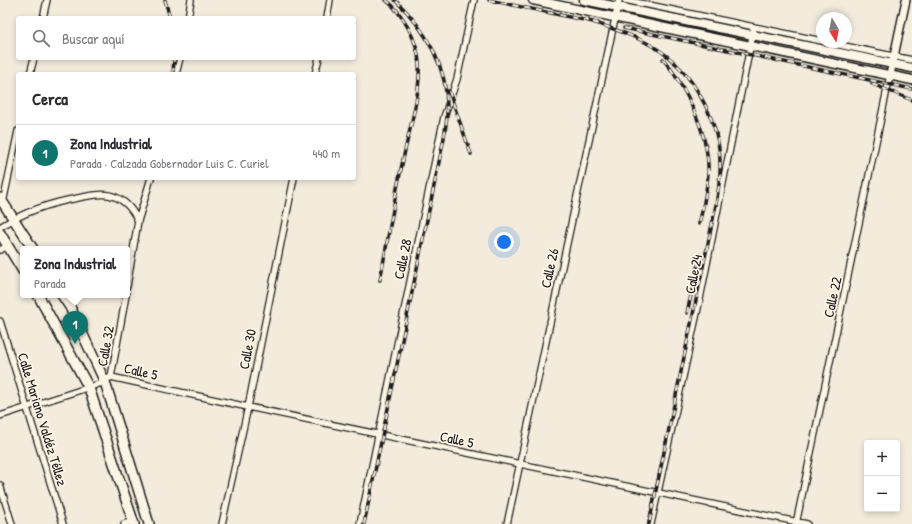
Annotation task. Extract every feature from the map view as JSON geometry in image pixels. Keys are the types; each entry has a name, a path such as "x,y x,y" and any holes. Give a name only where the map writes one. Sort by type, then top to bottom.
{"main road":[{"path":"533,0 912,80"},
{"path":"584,0 618,4 753,31 893,61 912,68"},
{"path":"2,200 31,246"},
{"path":"0,233 4,248 20,267"},
{"path":"40,298 89,388 134,523"},
{"path":"64,298 70,306 108,379 149,524"}],"street":[{"path":"43,16 47,0"},
{"path":"188,16 192,0"},
{"path":"327,16 330,0"},
{"name":"Calle 28","path":"360,524 444,117 457,78 474,0"},
{"path":"625,0 753,31 816,41"},
{"path":"890,75 906,0"},
{"name":"Calle 26","path":"507,524 618,4"},
{"name":"Calle 24","path":"651,524 700,300 753,31"},
{"path":"845,48 893,61 912,60"},
{"path":"30,72 34,60"},
{"path":"176,72 180,60"},
{"path":"316,72 318,60"},
{"name":"Calle 22","path":"797,523 890,75"},
{"path":"2,200 16,140"},
{"path":"130,268 138,221 150,180"},
{"name":"Calle 30","path":"222,524 248,407 294,180"},
{"path":"0,227 13,219 45,206 62,201 97,195 108,195 124,202 132,209 138,221"},
{"name":"Calle 32","path":"108,379 125,298"},
{"name":"Calle Mariano Valdéz Téllez","path":"0,321 64,524"},
{"path":"0,416 89,388 108,379"},
{"name":"Calle 5","path":"108,379 807,524"},
{"path":"0,485 12,524"},
{"path":"124,524 134,523"}],"railway":[{"path":"165,0 169,16"},
{"path":"380,280 416,100 419,75 418,55 413,37 404,20 386,0"},
{"path":"364,524 444,138 447,116 447,97 440,66 426,37 406,11 395,0"},
{"path":"489,0 598,23"},
{"path":"593,22 632,36 650,45 659,50 678,66 697,90 705,104 716,134 719,148 720,174 716,205 649,524"},
{"path":"624,28 912,89"},
{"path":"663,59 672,70 688,97 701,128 705,144 708,159 708,173 706,193 699,224"},
{"path":"173,72 174,60"},
{"path":"872,84 912,100"},
{"path":"449,91 471,154"},
{"path":"687,313 700,255"}],"place":[{"name":"Zona Industrial","path":"75,344"}]}
